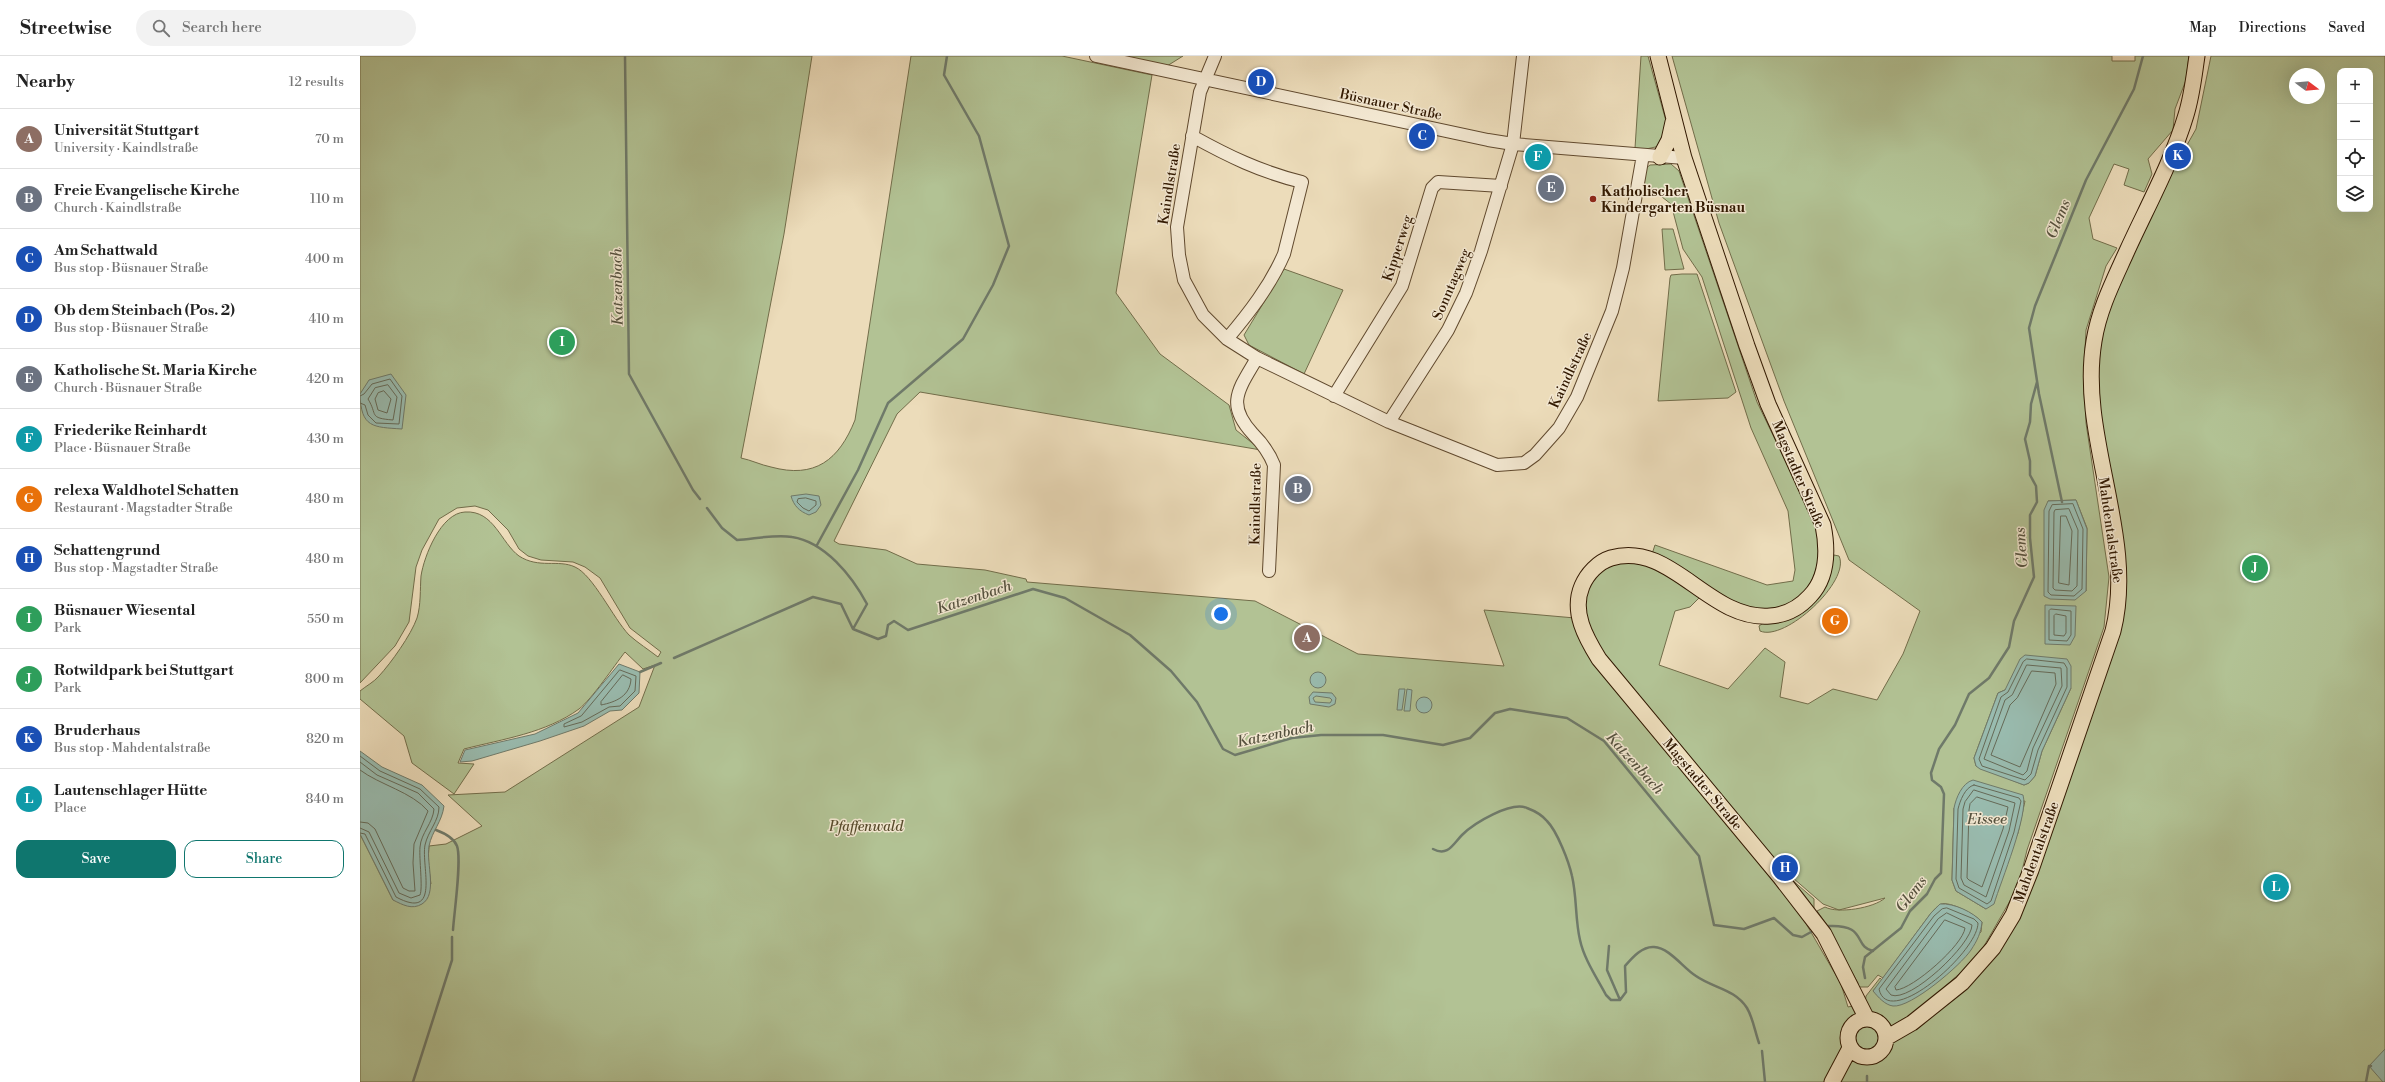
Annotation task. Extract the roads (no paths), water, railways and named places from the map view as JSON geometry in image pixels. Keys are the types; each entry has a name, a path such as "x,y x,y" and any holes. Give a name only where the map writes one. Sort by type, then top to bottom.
{"main road":[{"name":"Magstadter Straße","path":"1658,56 1684,158 1758,377 1823,525 1826,548 1824,570 1815,590 1797,608 1775,616 1756,616 1727,607 1655,561 1634,556 1620,556 1601,563 1586,578 1579,593 1578,613 1583,631 1599,659 1780,877 1824,934 1854,996 1860,1003 1867,1022"},
{"name":"Mahdentalstraße","path":"1886,1038 1912,1023 1919,1016 1939,1003 1973,973 1993,948 2013,915 2031,870 2113,631 2118,601 2119,570 2092,406 2090,373 2094,341 2110,288 2186,116 2197,56"},
{"path":"1660,157 1670,140 1674,119"},
{"name":"Mahdentalstraße","path":"1867,1022 1919,1016"},
{"path":"1832,1082 1850,1048 1848,1036 1867,1022 1886,1038 1885,1046 1878,1054 1862,1057 1839,1082"},
{"path":"1850,1048 1862,1057"}],"street":[{"name":"Büsnauer Straße","path":"1096,56 1513,144 1684,158"},
{"name":"Kaindlstraße","path":"1215,56 1204,79 1192,136 1177,227 1178,255 1184,280 1203,315 1227,339 1257,358 1389,422 1497,466 1524,463 1547,443 1577,397 1612,311 1623,268 1642,155"},
{"name":"Sonntagweg","path":"1389,422 1448,330 1466,293 1513,144 1523,56"},
{"path":"1192,136 1235,160 1279,177 1302,182 1284,254 1280,264 1247,315 1227,339"},
{"name":"Kipperweg","path":"1334,396 1402,286 1432,188 1438,182 1501,186"},
{"name":"Kaindlstraße","path":"1257,358 1241,387 1236,400 1237,411 1244,425 1270,452 1274,465 1269,572"}],"water":[{"path":"391,374 406,395 402,429 370,424 363,414 361,405 360,394 369,380"},
{"path":"806,494 819,496 821,505 816,512 809,515 797,508 791,496"},
{"path":"2076,500 2087,529 2086,591 2075,600 2050,599 2044,596 2044,510 2048,501"},
{"path":"2045,605 2076,606 2075,636 2070,645 2045,644"},
{"path":"2025,655 2067,659 2071,666 2071,688 2042,751 2035,776 2029,783 2024,785 1980,769 1976,766 1974,758 1998,693 2005,690 2020,659"},
{"path":"619,664 640,672 639,693 622,710 610,711 584,726 540,741 472,761 460,762 465,750 535,734 578,713"},
{"path":"1315,672 1321,672 1326,677 1324,686 1321,688 1315,688 1310,683 1310,677"},
{"path":"1399,689 1405,689 1402,710 1397,710"},
{"path":"1407,689 1412,690 1410,711 1404,711"},
{"path":"1313,692 1332,693 1336,698 1335,704 1329,707 1310,704 1309,697","holes":["1316,696 1330,698 1332,700 1330,703 1315,702 1313,698"]},
{"path":"1424,697 1431,702 1432,705 1427,712 1424,713 1417,708 1416,705 1421,698"},
{"path":"360,751 382,767 422,785 444,806 429,846 429,893 427,899 418,906 411,907 393,900 360,834"},
{"name":"Eissee","path":"1973,780 2023,795 2024,804 2018,832 1994,904 1986,909 1956,891 1952,880 1954,808 1956,800 1963,788 1966,784"},
{"path":"1940,904 1951,905 1963,909 1978,918 1982,922 1977,940 1966,957 1947,975 1923,993 1901,1005 1893,1006 1887,1004 1873,991 1931,913"},
{"path":"2385,1049 2385,1082 2383,1082 2369,1066"}],"waterway":[{"name":"Katzenbach","path":"625,56 629,374 693,490 700,499"},
{"path":"817,545 858,470 888,403 963,339 993,285 1009,246 979,136 944,75 947,56"},
{"name":"Glems","path":"2062,502 2039,394 2029,328 2035,306 2086,180 2134,89 2143,56"},
{"name":"Glems","path":"1865,978 1863,967 1865,957 1901,928 1910,911 1927,894 1935,879 1941,873 1944,794 1941,787 1932,780 1931,773 1939,749 1955,725 1969,694 1989,678 2009,647 2014,621 2034,577 2030,538 2030,515 2037,502 2036,486 2030,475 2030,461 2025,439 2030,422 2031,404 2037,382"},
{"name":"Katzenbach","path":"707,508 722,528 737,540 772,536 792,537 804,540 826,553 854,582 867,604 853,629 878,639 886,636 888,625 894,621 908,630 1033,589 1065,598 1130,635 1171,671 1197,702 1223,749 1235,755 1292,738 1321,735 1383,735 1443,745 1470,738 1495,713 1510,709 1567,718 1604,741 1699,856 1714,925 1744,929 1774,918 1793,935 1802,937 1811,932"},
{"path":"674,658 813,597 841,604 853,629"},
{"path":"640,672 661,663"},
{"path":"1433,849 1443,851 1450,848 1468,830 1484,819 1503,810 1520,807 1533,810 1545,819 1559,839 1574,884 1578,932 1584,954 1606,995 1611,1000 1620,1000 1626,992 1625,966 1641,950 1650,947 1660,948 1671,955 1696,976 1730,993 1742,1002 1751,1016 1759,1043"},
{"path":"436,830 451,838 457,846 459,863 453,930"},
{"name":"Katzenbach","path":"1828,926 1841,926 1849,928 1855,932 1867,949 1873,951"},
{"path":"413,1082 452,960 452,937"},
{"path":"1609,946 1607,970 1620,1000"},
{"path":"1762,1051 1765,1082"},
{"path":"2366,1082 2369,1066 2371,1066"},
{"name":"Glems","path":"1867,1076 1867,1082"}],"place":[{"name":"Ob dem Steinbach (Pos. 2)","path":"1261,82"},
{"name":"Am Schattwald","path":"1422,136"},
{"name":"Bruderhaus","path":"2178,156"},
{"name":"Friederike Reinhardt","path":"1538,157"},
{"name":"Katholische St. Maria Kirche","path":"1551,188"},
{"name":"Katholischer Kindergarten Büsnau","path":"1593,199"},
{"name":"Büsnauer Wiesental","path":"562,342"},
{"name":"Freie Evangelische Kirche","path":"1298,489"},
{"name":"Rotwildpark bei Stuttgart","path":"2255,568"},
{"name":"relexa Waldhotel Schatten","path":"1835,621"},
{"name":"Universität Stuttgart","path":"1307,638"},
{"name":"Schattengrund","path":"1785,868"},
{"name":"Lautenschlager Hütte","path":"2276,887"}],"park label":[{"name":"Pfaffenwald","path":"866,826"}]}
